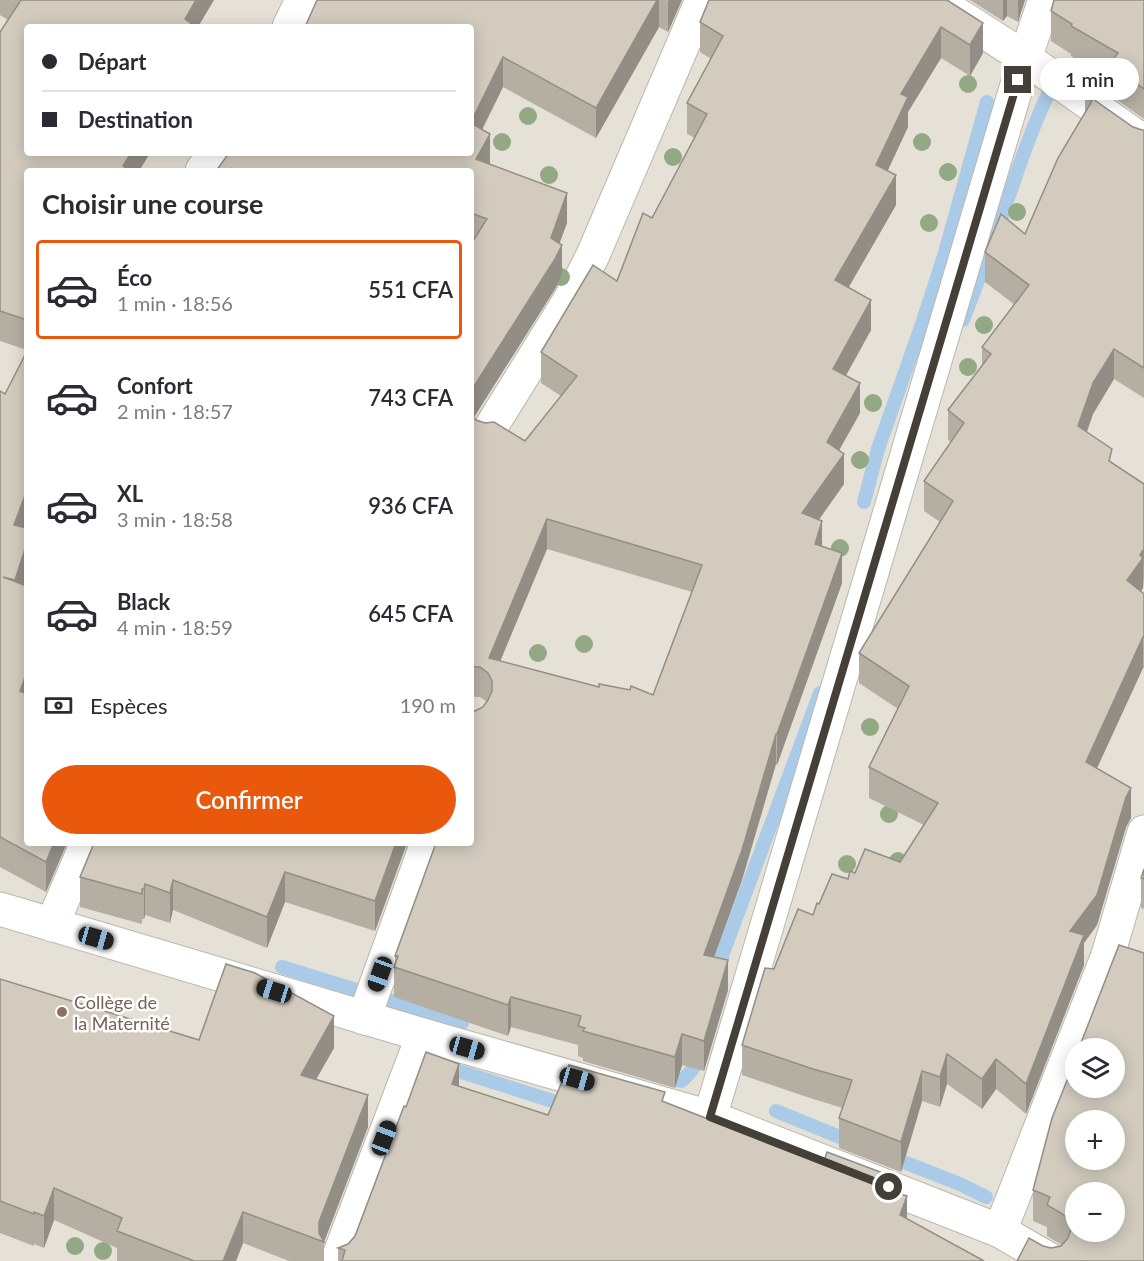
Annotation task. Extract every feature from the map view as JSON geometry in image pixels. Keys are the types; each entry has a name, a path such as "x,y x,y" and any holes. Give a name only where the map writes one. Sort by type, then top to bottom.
{"street":[{"path":"290,24 302,0"},
{"path":"486,435 571,298 594,255 702,0"},
{"path":"935,0 1025,58 1144,142"},
{"path":"710,1117 1025,58 1045,0"},
{"path":"1000,1231 1108,955 1144,832"},
{"path":"52,925 86,846"},
{"path":"364,1018 426,846"},
{"path":"0,909 364,1018 710,1117 1000,1231 1052,1261"},
{"path":"337,1261 423,1035"}],"shaded area":[{"path":"0,0 1144,0 1144,1261 0,1261"}],"building":[{"path":"21,0 196,0 185,19 192,24 24,24 24,156 129,156 123,166 127,168 24,168 24,319 0,311 0,32"},
{"path":"317,0 657,0 596,108 503,57 474,116 474,24 306,24"},
{"path":"709,0 947,0 983,23 970,45 941,27 901,94 908,97 876,165 896,175 835,280 871,300 833,369 860,383 827,442 844,454 802,513 822,521 815,544 842,553 776,734 742,850 704,955 728,960 704,1041 682,1034 675,1057 583,1031 585,1028 578,1026 581,1016 511,997 508,1005 394,967 398,956 395,956 435,846 474,846 474,711 483,707 488,700 492,691 492,681 488,673 480,667 474,667 474,418 485,423 494,422 525,441 577,376 541,352 593,265 617,281 643,213 652,218 707,114 687,103 723,36 700,22","holes":["547,519 702,565 653,695 631,686 630,690 599,684 599,687 489,658"]},
{"path":"1054,0 1144,0 1144,89 1109,64 1118,53 1071,26 1072,24 1051,11"},
{"path":"1086,94 1133,127 1144,130 1144,368 1114,349 1093,383 1078,426 1112,449 1109,461 1144,484 1144,549 1140,555 1143,558 1127,580 1144,594 1144,638 1086,762 1131,788 1126,797 1097,895 1070,931 1084,935 1026,1084 996,1059 982,1079 947,1054 940,1077 922,1071 901,1142 839,1118 852,1080 742,1045 765,968 774,969 798,909 813,915 832,874 848,879 850,871 855,873 865,849 900,862 938,803 869,767 909,686 859,653 953,501 924,481 964,423 948,410 991,354 982,347 1029,285 985,252 1001,214 1025,234 1058,158 1092,101 1085,96"},
{"path":"474,125 490,134 476,159 567,193 551,238 562,245 474,386 474,239 487,219 474,214 474,168 218,168 227,156 474,156"},
{"path":"24,357 24,498 14,525 24,527 24,552 15,580 3,577 24,585 24,680 20,691 24,693 24,846 53,846 46,862 0,837 0,391 5,394"},
{"path":"93,846 395,846 375,901 285,872 267,917 173,880 170,893 145,884 142,894 80,877"},
{"path":"1119,945 1144,953 1144,1261 1017,1261 1029,1238 1051,1248 1061,1246 1065,1241 1125,1242 1125,1182 1065,1182 1065,1216 1047,1205 1050,1197 1033,1190 1052,1118 1065,1086 1065,1098 1125,1098 1125,1038 1083,1038"},
{"path":"226,964 255,973 334,1016 301,1075 368,1095 319,1222 319,1233 324,1242 243,1212 223,1261 194,1261 117,1231 122,1218 54,1188 44,1216 0,1201 0,979 199,1040"},
{"path":"426,1052 459,1064 452,1084 548,1115 569,1065 665,1092 662,1101 823,1164 827,1152 891,1176 887,1189 907,1196 900,1215 984,1261 342,1261 345,1250 338,1248 348,1244 355,1236"}],"waterway":[{"path":"963,320 1043,106 1051,88 1062,91"},
{"path":"864,502 878,449 944,256 987,102"},
{"path":"717,977 723,953 820,693"},
{"path":"282,967 369,994"},
{"path":"372,995 462,1023"},
{"path":"660,1075 681,1081 694,1068 700,1051"},
{"path":"443,1066 571,1107"},
{"path":"776,1111 857,1144"},
{"path":"888,1156 960,1184 986,1197"}],"place":[{"name":"Collège de la Maternité","path":"62,1012"}],"route":[{"path":"889,1187 710,1117 1018,80"}]}
